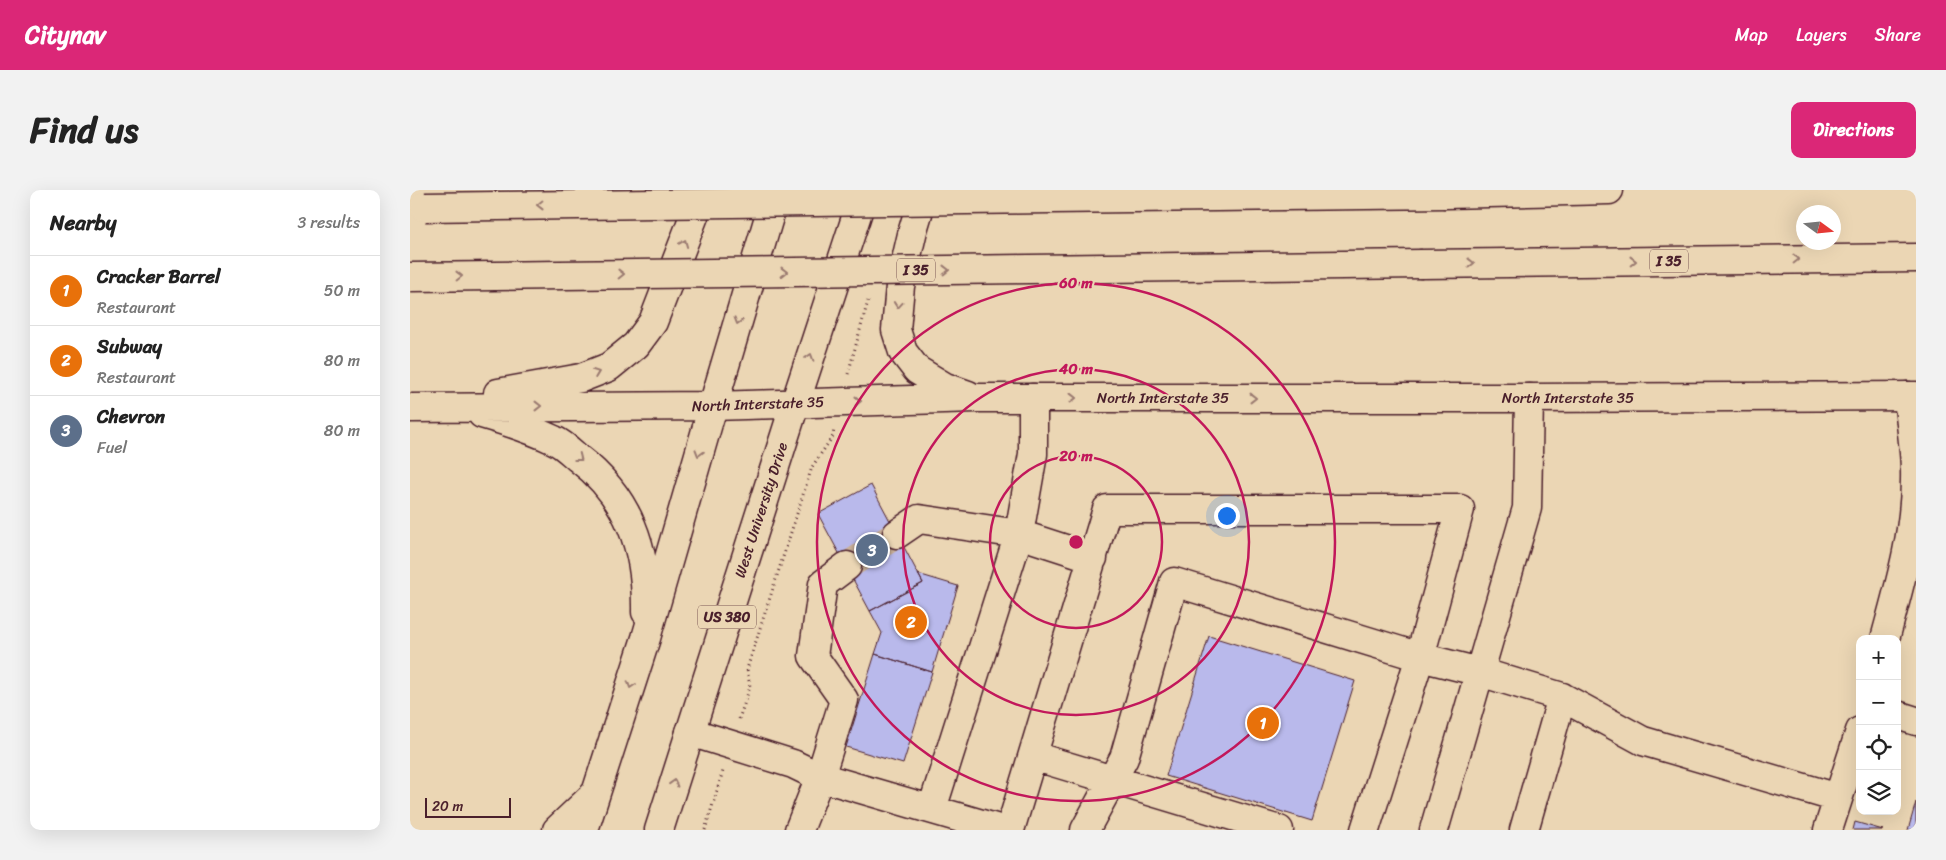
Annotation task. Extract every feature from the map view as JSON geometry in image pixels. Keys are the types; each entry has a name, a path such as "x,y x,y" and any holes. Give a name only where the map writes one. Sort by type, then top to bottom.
{"main road":[{"path":"410,406 556,384 581,378 609,367 636,345 653,322 704,190"},
{"path":"584,830 646,638 777,190"},
{"name":"West University Drive","path":"659,830 865,190"},
{"path":"925,190 913,230 900,286 896,330 904,352 917,370 945,387 976,398"},
{"path":"417,207 1446,194 1609,190"},
{"name":"I 35","path":"410,277 1916,258"},
{"path":"1887,635 1901,579 1912,522 1915,479 1912,396"},
{"name":"North Interstate 35","path":"410,406 713,406 976,398 1912,396"},
{"path":"932,809 1018,534 1033,454 1033,398"},
{"path":"1434,830 1527,508 1529,398"},
{"path":"454,407 510,422 556,440 591,468 614,493 631,526 642,559 646,595 646,638"},
{"path":"1010,830 1108,509 1460,510 1420,657 1365,830"},
{"path":"897,534 919,519 1018,534 1093,558"},
{"path":"799,830 820,777 844,700 813,656 823,584 847,566"},
{"path":"1085,830 1124,758 1174,582 1420,657 1480,672 1562,697 1643,741 1838,798"},
{"path":"1524,830 1562,697"},
{"path":"1901,716 1916,721"},
{"path":"690,732 793,764 820,777 1002,830"},
{"path":"1828,830 1856,743"},
{"path":"1033,756 1279,830"},
{"path":"556,830 595,794"}],"path":[{"path":"705,830 750,687 747,669 812,467 833,436 840,401 870,295"}],"building":[{"path":"871,485 923,583 870,611 818,514"},
{"path":"918,574 958,586 932,672 875,654 882,633 870,611 923,583"},
{"path":"1209,636 1355,681 1312,821 1166,776"},
{"path":"875,654 932,672 903,764 846,747"},
{"path":"1916,802 1916,830 1908,830"},
{"path":"1855,822 1883,830 1853,830"}],"tunnel":[{"path":"847,566 897,534"}],"place":[{"name":"Chevron","path":"872,550"},
{"name":"Subway","path":"911,622"},
{"name":"Cracker Barrel","path":"1263,723"}]}
